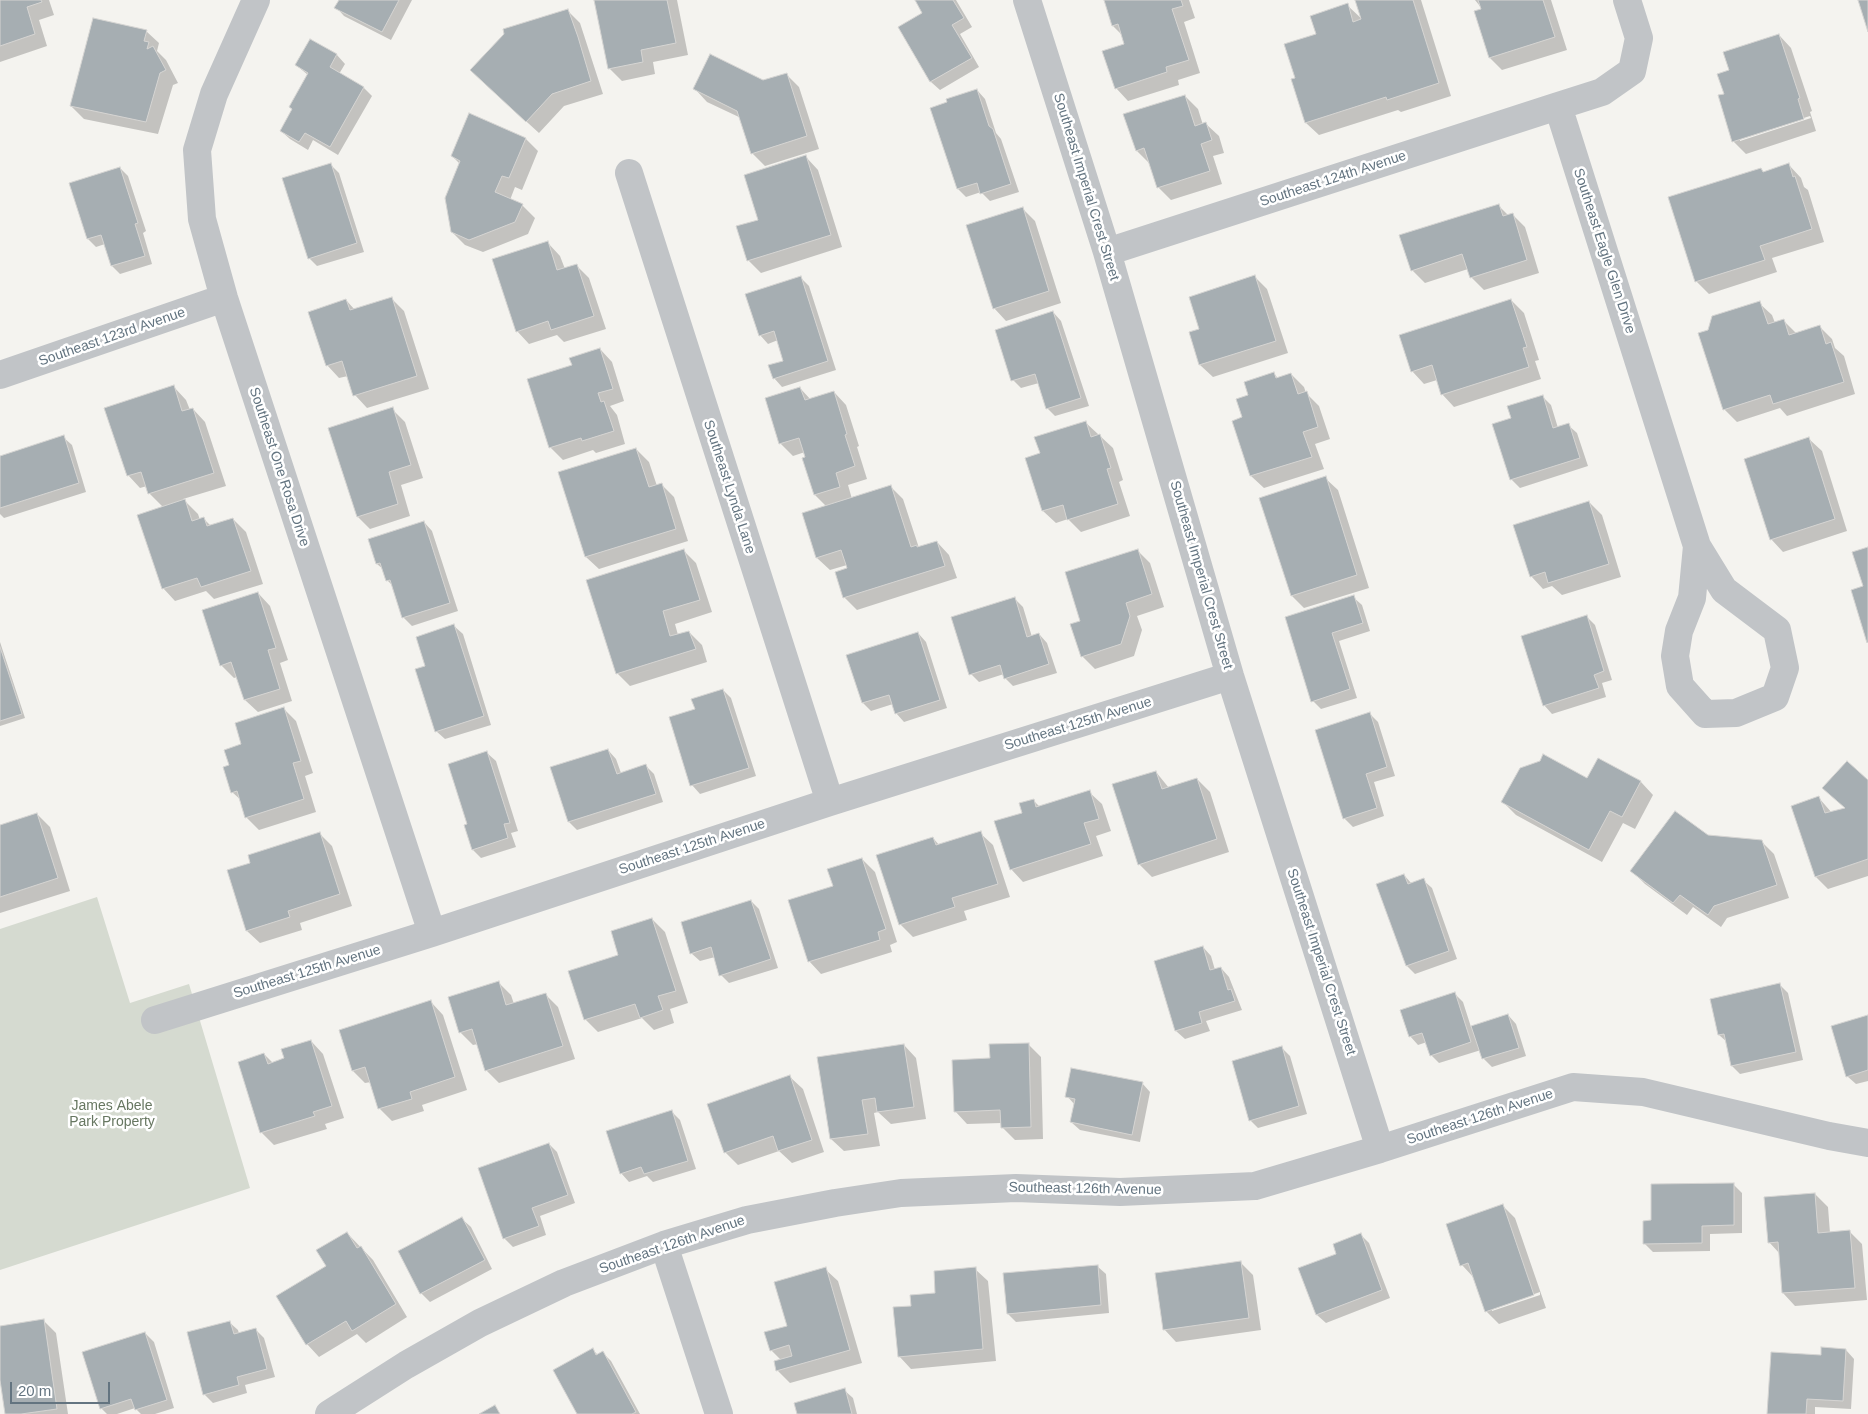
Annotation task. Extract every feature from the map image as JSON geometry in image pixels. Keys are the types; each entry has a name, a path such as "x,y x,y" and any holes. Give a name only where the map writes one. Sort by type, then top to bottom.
{"street":[{"name":"Southeast One Rosa Drive","path":"256,0 214,94 197,150 202,219 224,298 432,933"},
{"name":"Southeast Imperial Crest Street","path":"1027,0 1108,252 1230,676 1380,1148"},
{"path":"1558,106 1602,92 1632,71 1639,38 1627,0"},
{"name":"Southeast 124th Avenue","path":"1108,252 1558,106"},
{"name":"Southeast Eagle Glen Drive","path":"1558,106 1697,546 1724,590 1777,630 1785,668 1775,697 1736,713 1705,714 1680,686 1675,656 1680,631 1692,598 1697,546"},
{"name":"Southeast Lynda Lane","path":"629,173 830,802"},
{"name":"Southeast 123rd Avenue","path":"0,375 224,298"},
{"name":"Southeast 125th Avenue","path":"155,1020 432,933 830,802 1230,676"},
{"name":"Southeast 126th Avenue","path":"329,1414 406,1365 480,1323 564,1283 664,1245 747,1220 835,1203 901,1193 1016,1188 1120,1192 1255,1186 1573,1087 1643,1092 1829,1136 1868,1143"},
{"path":"664,1245 719,1414"}],"green space":[{"name":"James Abele Park Property","path":"97,897 130,1003 189,984 250,1188 0,1270 0,929"}],"building":[{"path":"0,0 41,0 42,2 27,7 35,34 0,46"},
{"path":"339,0 399,0 382,32 334,8"},
{"path":"594,0 667,0 676,43 641,50 643,62 608,69"},
{"path":"915,0 953,0 964,18 952,25 972,58 930,82 898,27 922,13"},
{"path":"1104,0 1181,0 1183,6 1172,9 1189,60 1166,67 1167,72 1115,89 1102,51 1124,44 1118,24 1112,26"},
{"path":"1355,0 1413,0 1439,83 1387,100 1386,97 1305,123 1291,79 1295,78 1284,44 1316,34 1310,16 1348,3 1353,22 1361,19"},
{"path":"1478,0 1543,0 1555,37 1489,58 1474,11 1481,9"},
{"path":"1858,0 1868,0 1868,32"},
{"path":"568,9 591,81 552,94 526,122 470,70 504,34 503,29"},
{"path":"93,18 147,30 144,41 149,42 147,49 153,46 166,70 160,73 146,122 70,106"},
{"path":"1779,34 1800,98 1798,99 1804,119 1732,142 1718,95 1724,94 1717,74 1729,70 1723,52"},
{"path":"310,39 337,54 330,67 364,87 330,147 305,133 299,142 280,131 292,109 289,107 308,73 295,65"},
{"path":"710,54 763,80 787,73 807,136 751,154 737,111 693,89"},
{"path":"977,89 989,126 993,129 1011,184 980,194 977,183 957,189 930,108 947,102 946,99"},
{"path":"1185,95 1195,126 1206,122 1212,140 1201,144 1210,171 1157,188 1144,148 1136,151 1123,114"},
{"path":"469,113 526,138 509,178 502,176 495,192 523,204 515,222 469,240 451,232 445,198 460,161 451,156"},
{"path":"806,155 831,235 747,261 736,226 758,220 744,175"},
{"path":"331,163 357,243 308,259 282,178"},
{"path":"1789,163 1812,229 1760,246 1765,260 1695,282 1668,197 1761,168 1763,172"},
{"path":"120,167 138,223 135,224 145,256 111,266 101,235 87,239 69,183"},
{"path":"1499,204 1503,216 1513,213 1527,260 1470,278 1462,254 1411,271 1399,235"},
{"path":"1023,207 1049,291 993,309 966,225"},
{"path":"548,241 557,270 577,264 594,316 551,330 548,321 516,332 492,259"},
{"path":"1255,275 1276,341 1199,365 1189,332 1199,329 1189,297"},
{"path":"801,276 828,361 773,379 768,365 783,361 774,331 759,336 745,294"},
{"path":"392,297 417,376 353,396 342,361 326,366 308,312 346,299 350,310"},
{"path":"1511,299 1527,347 1523,348 1529,367 1441,395 1432,365 1411,372 1399,335"},
{"path":"1760,301 1768,324 1784,319 1789,335 1820,325 1826,344 1831,342 1844,382 1773,404 1770,395 1723,410 1698,333 1708,330 1712,316"},
{"path":"1053,311 1081,398 1046,409 1035,374 1011,381 995,330"},
{"path":"600,348 613,389 598,393 601,402 604,401 614,431 582,441 581,438 549,448 527,379 572,365 569,358"},
{"path":"1274,372 1276,378 1291,373 1298,394 1307,391 1318,427 1303,432 1312,457 1250,476 1232,421 1242,417 1236,399 1248,395 1244,382"},
{"path":"174,385 182,411 193,408 214,473 148,494 141,472 127,476 104,408"},
{"path":"800,387 805,400 834,391 855,466 836,473 840,487 814,495 802,458 805,457 799,438 779,444 765,398"},
{"path":"1543,395 1553,428 1569,423 1580,458 1510,480 1492,424 1511,418 1507,406"},
{"path":"393,407 411,465 389,472 398,504 357,517 328,428"},
{"path":"1086,421 1091,437 1100,434 1111,468 1107,469 1118,504 1067,520 1063,505 1042,511 1025,458 1040,453 1034,437"},
{"path":"64,435 79,483 0,508 0,456"},
{"path":"1809,437 1835,519 1770,540 1744,459"},
{"path":"636,448 649,487 662,483 676,529 585,557 558,472"},
{"path":"1326,476 1357,575 1291,596 1259,498"},
{"path":"891,485 911,547 937,541 945,566 843,598 835,572 847,568 841,550 816,558 802,513"},
{"path":"185,499 192,521 204,517 207,526 233,518 251,571 201,587 197,578 162,589 137,515"},
{"path":"1589,501 1609,564 1548,583 1545,572 1530,577 1513,525"},
{"path":"424,521 450,603 402,618 390,580 386,581 380,563 376,564 368,539"},
{"path":"1868,547 1867,643 1851,590 1863,586 1852,552"},
{"path":"684,549 700,600 663,611 670,636 689,631 696,649 616,674 586,580"},
{"path":"1138,549 1152,594 1126,603 1130,616 1121,644 1081,657 1070,624 1080,621 1065,572"},
{"path":"258,592 276,648 268,650 280,689 244,700 231,662 220,666 202,610"},
{"path":"1354,595 1363,623 1332,633 1350,689 1311,702 1285,617"},
{"path":"1015,597 1027,637 1039,633 1049,664 1004,679 1000,665 969,675 951,617"},
{"path":"1587,615 1604,671 1594,675 1599,688 1543,706 1521,636"},
{"path":"454,624 484,716 435,732 415,669 425,666 416,637"},
{"path":"918,632 940,700 895,714 889,695 862,703 846,655"},
{"path":"0,647 22,714 0,721"},
{"path":"723,689 749,768 690,786 669,717 695,709 691,699"},
{"path":"284,707 301,761 293,763 304,799 245,818 237,791 231,793 223,767 229,765 224,750 241,744 235,723"},
{"path":"1370,712 1387,767 1366,774 1377,808 1343,819 1315,730"},
{"path":"608,749 617,774 646,764 656,794 568,822 550,767"},
{"path":"487,751 510,823 504,824 508,838 472,850 464,825 467,824 448,764"},
{"path":"1543,754 1587,778 1598,758 1641,781 1622,817 1610,811 1589,850 1501,802 1520,768 1540,761"},
{"path":"1847,761 1868,780 1868,859 1815,877 1791,806 1819,796 1825,813 1845,808 1822,788"},
{"path":"1156,771 1162,789 1197,778 1217,839 1138,865 1112,784"},
{"path":"1090,790 1099,819 1084,823 1091,844 1010,870 994,821 1022,813 1019,803 1034,799 1036,807"},
{"path":"1675,811 1708,835 1762,840 1777,885 1714,906 1708,915 1680,895 1673,903 1630,871"},
{"path":"37,813 58,878 0,897 0,825"},
{"path":"981,831 998,884 952,898 955,907 899,925 876,855 933,837 936,845"},
{"path":"320,832 340,894 288,911 290,917 246,931 227,870 250,863 248,855"},
{"path":"862,858 886,929 878,932 880,940 808,962 788,900 833,886 827,869"},
{"path":"1404,874 1408,884 1424,878 1449,951 1406,966 1376,884"},
{"path":"751,900 771,959 719,976 711,947 690,954 681,922"},
{"path":"652,918 676,991 658,996 663,1010 640,1018 635,1004 584,1020 568,971 618,955 611,931"},
{"path":"1203,946 1210,970 1221,967 1228,990 1231,989 1235,1001 1199,1012 1202,1023 1175,1031 1154,961"},
{"path":"499,981 506,1005 546,993 563,1046 485,1071 472,1029 459,1033 448,997"},
{"path":"1780,983 1796,1052 1731,1066 1724,1034 1718,1035 1710,999"},
{"path":"1455,992 1471,1042 1430,1056 1422,1033 1409,1037 1400,1010"},
{"path":"431,1000 455,1077 410,1092 412,1099 378,1109 365,1067 352,1071 339,1030"},
{"path":"1508,1014 1519,1048 1482,1059 1471,1026"},
{"path":"1868,1015 1868,1070 1846,1077 1831,1026"},
{"path":"311,1040 332,1106 313,1112 315,1116 260,1133 238,1062 264,1053 268,1064 284,1058 281,1049"},
{"path":"1029,1043 1031,1127 1001,1128 1000,1110 954,1112 952,1060 990,1058 989,1044"},
{"path":"904,1044 914,1107 877,1112 875,1098 862,1100 868,1134 830,1139 817,1057"},
{"path":"1282,1046 1299,1106 1249,1121 1232,1061"},
{"path":"1071,1068 1143,1082 1132,1135 1070,1122 1075,1099 1065,1097"},
{"path":"790,1075 812,1140 778,1151 773,1136 724,1153 707,1104"},
{"path":"672,1110 688,1161 644,1174 641,1167 620,1174 606,1131"},
{"path":"549,1143 568,1195 532,1208 539,1226 503,1239 478,1168"},
{"path":"1734,1183 1734,1225 1702,1226 1702,1243 1643,1244 1643,1221 1651,1220 1651,1184"},
{"path":"1815,1193 1818,1233 1850,1230 1855,1288 1782,1293 1778,1242 1768,1243 1764,1197"},
{"path":"1503,1204 1534,1295 1485,1312 1468,1263 1460,1266 1446,1224"},
{"path":"462,1217 485,1260 420,1294 398,1251"},
{"path":"347,1232 357,1248 361,1246 396,1304 352,1331 346,1321 306,1345 276,1296 326,1266 316,1250"},
{"path":"1361,1233 1382,1290 1316,1315 1298,1268 1336,1254 1333,1244"},
{"path":"1241,1261 1249,1318 1163,1330 1155,1273"},
{"path":"1098,1265 1101,1305 1007,1314 1003,1273"},
{"path":"826,1267 850,1350 776,1371 774,1361 792,1356 789,1345 770,1351 764,1332 787,1326 774,1282"},
{"path":"976,1267 983,1349 898,1357 893,1307 911,1306 910,1295 935,1293 934,1271"},
{"path":"44,1319 57,1409 21,1414 5,1414 0,1380 0,1326"},
{"path":"230,1321 234,1334 256,1328 267,1369 237,1377 239,1385 203,1395 187,1332"},
{"path":"145,1332 167,1400 135,1410 131,1399 100,1409 82,1352"},
{"path":"1821,1347 1846,1349 1843,1401 1807,1399 1806,1414 1767,1414 1771,1352 1821,1355"},
{"path":"593,1348 596,1355 603,1351 636,1412 632,1414 577,1414 553,1370"},
{"path":"845,1388 852,1414 797,1414 794,1403"},
{"path":"495,1405 500,1414 479,1414"}]}
